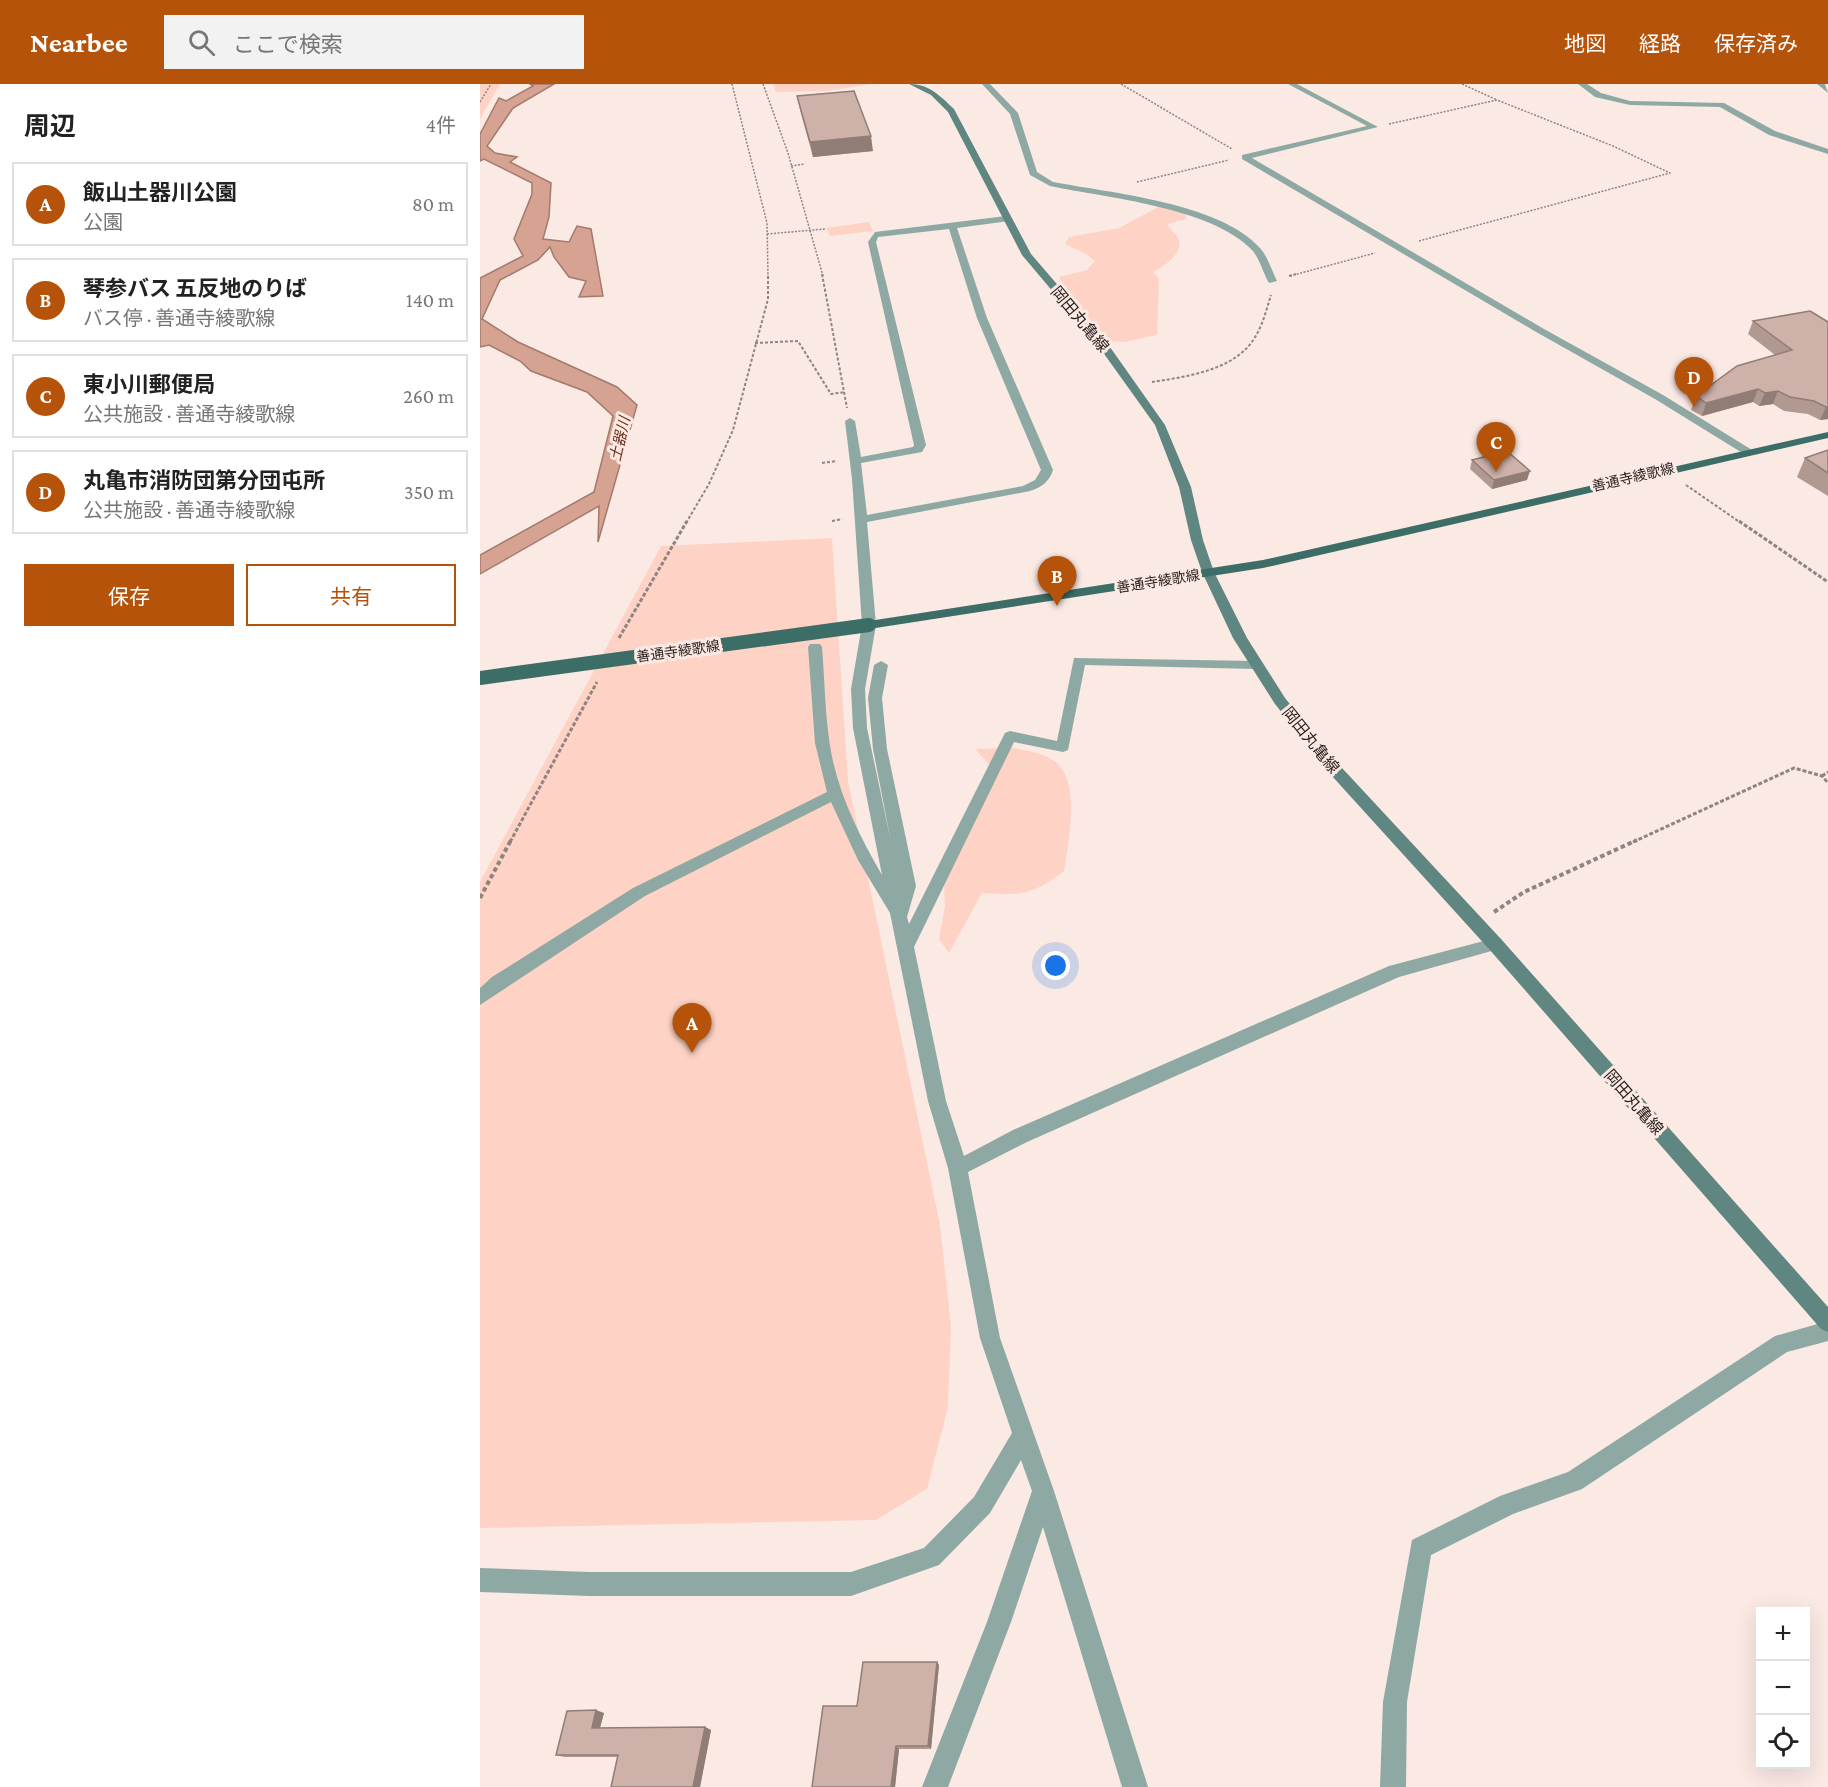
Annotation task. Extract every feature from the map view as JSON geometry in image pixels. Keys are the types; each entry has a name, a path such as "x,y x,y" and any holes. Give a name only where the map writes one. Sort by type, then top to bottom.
{"main road":[{"name":"岡田丸亀線","path":"913,84 934,93 951,111 1006,219 1028,255 1134,385 1160,425 1173,450 1208,572 1256,665 1280,701 1337,772 1495,944 1826,1319"},
{"name":"善通寺綾歌線","path":"480,678 869,625 1275,561 1663,470 1828,435"}],"street":[{"path":"986,84 1014,113 1033,173 1038,178 1050,184 1192,212 1244,238 1258,251 1272,281"},
{"path":"1292,84 1374,127"},
{"path":"1582,84 1598,95 1630,103 1721,105 1752,120 1765,130 1828,152"},
{"path":"1821,84 1828,91"},
{"path":"1245,157 1374,127"},
{"path":"1245,157 1659,397 1748,452"},
{"path":"855,461 909,454 918,450 920,446 872,242 880,233 1006,219"},
{"path":"861,520 1026,489 1039,484 1045,478 1047,470 981,318 952,225"},
{"path":"850,421 869,625 858,688 860,728 937,1101 958,1168 990,1338 1043,1491 1135,1787"},
{"path":"815,647 825,758 837,794 870,871 900,915"},
{"path":"906,946 1010,736 1063,747 1079,661 1256,665"},
{"path":"880,665 875,698 880,749 908,886 900,915"},
{"path":"480,998 498,982 639,892 837,794"},
{"path":"958,1168 1020,1136 1395,971 1495,944"},
{"path":"1393,1787 1395,1702 1420,1548 1508,1504 1574,1481 1782,1343 1826,1319"},
{"path":"480,1580 589,1584 851,1584 931,1557 982,1505 1023,1436"},
{"path":"935,1787 999,1622 1043,1491"}],"path":[{"path":"480,102 491,84"},
{"path":"616,644 709,484 733,430 768,299 764,206 732,84"},
{"path":"764,84 791,166 823,277 850,421"},
{"path":"1121,84 1245,157"},
{"path":"1134,385 1216,366 1245,350 1258,332 1272,289 1272,281 1670,173 1607,144 1462,84"},
{"path":"1374,127 1497,100"},
{"path":"1135,182 1245,157"},
{"path":"791,166 805,164"},
{"path":"767,234 825,229"},
{"path":"755,343 798,341 810,356 822,382 831,394 845,392"},
{"path":"1663,470 1828,582"},
{"path":"480,898 598,680"},
{"path":"1476,923 1524,892 1794,768 1822,776 1828,783"},
{"path":"1822,776 1828,772"}],"shaded area":[{"path":"480,84 500,84 480,119"},
{"path":"773,84 871,84 828,91 776,92"},
{"path":"1162,205 1172,205 1185,211 1186,219 1167,224 1179,240 1178,250 1167,263 1153,272 1159,278 1157,335 1124,342 1108,341 1065,290 1059,277 1087,270 1095,261 1065,244 1069,237 1119,228"},
{"path":"869,222 873,231 830,236 826,228"},
{"path":"832,538 848,781 940,1225 951,1326 948,1407 927,1489 876,1520 480,1528 480,882 661,546"},
{"path":"1013,748 1036,753 1057,763 1069,785 1071,814 1064,871 1043,885 1026,892 982,893 949,953 939,939 945,906 944,887 950,858 995,771 975,749"}],"water":[{"name":"土器川","path":"530,84 554,84 513,108 487,146 495,153 517,157 510,162 551,183 549,217 543,239 569,242 577,226 591,229 603,296 579,297 586,281 569,277 554,257 550,247 538,260 500,280 482,319 518,342 617,387 637,405 598,542 599,506 480,574 480,555 594,492 613,416 587,392 531,371 520,361 489,345 480,347 480,278 523,256 514,239 532,194 532,183 484,159 480,161 480,134 499,98 506,101 533,86"}],"building":[{"path":"854,91 871,136 810,142 797,96"},
{"path":"1810,311 1828,322 1828,407 1814,401 1790,397 1778,391 1765,393 1758,389 1706,403 1696,396 1737,366 1792,350 1753,321"},
{"path":"1828,450 1828,473 1805,458"},
{"path":"1507,451 1530,471 1494,480 1472,460"},
{"path":"863,1662 937,1662 928,1746 896,1746 891,1787 812,1787 823,1706 857,1706"},
{"path":"596,1710 592,1728 705,1727 693,1787 611,1787 618,1755 556,1755 567,1711"}],"place":[{"name":"丸亀市消防団第分団屯所","path":"1694,407"},
{"name":"東小川郵便局","path":"1496,472"},
{"name":"琴参バス 五反地のりば","path":"1057,606"},
{"name":"飯山土器川公園","path":"692,1053"}]}
